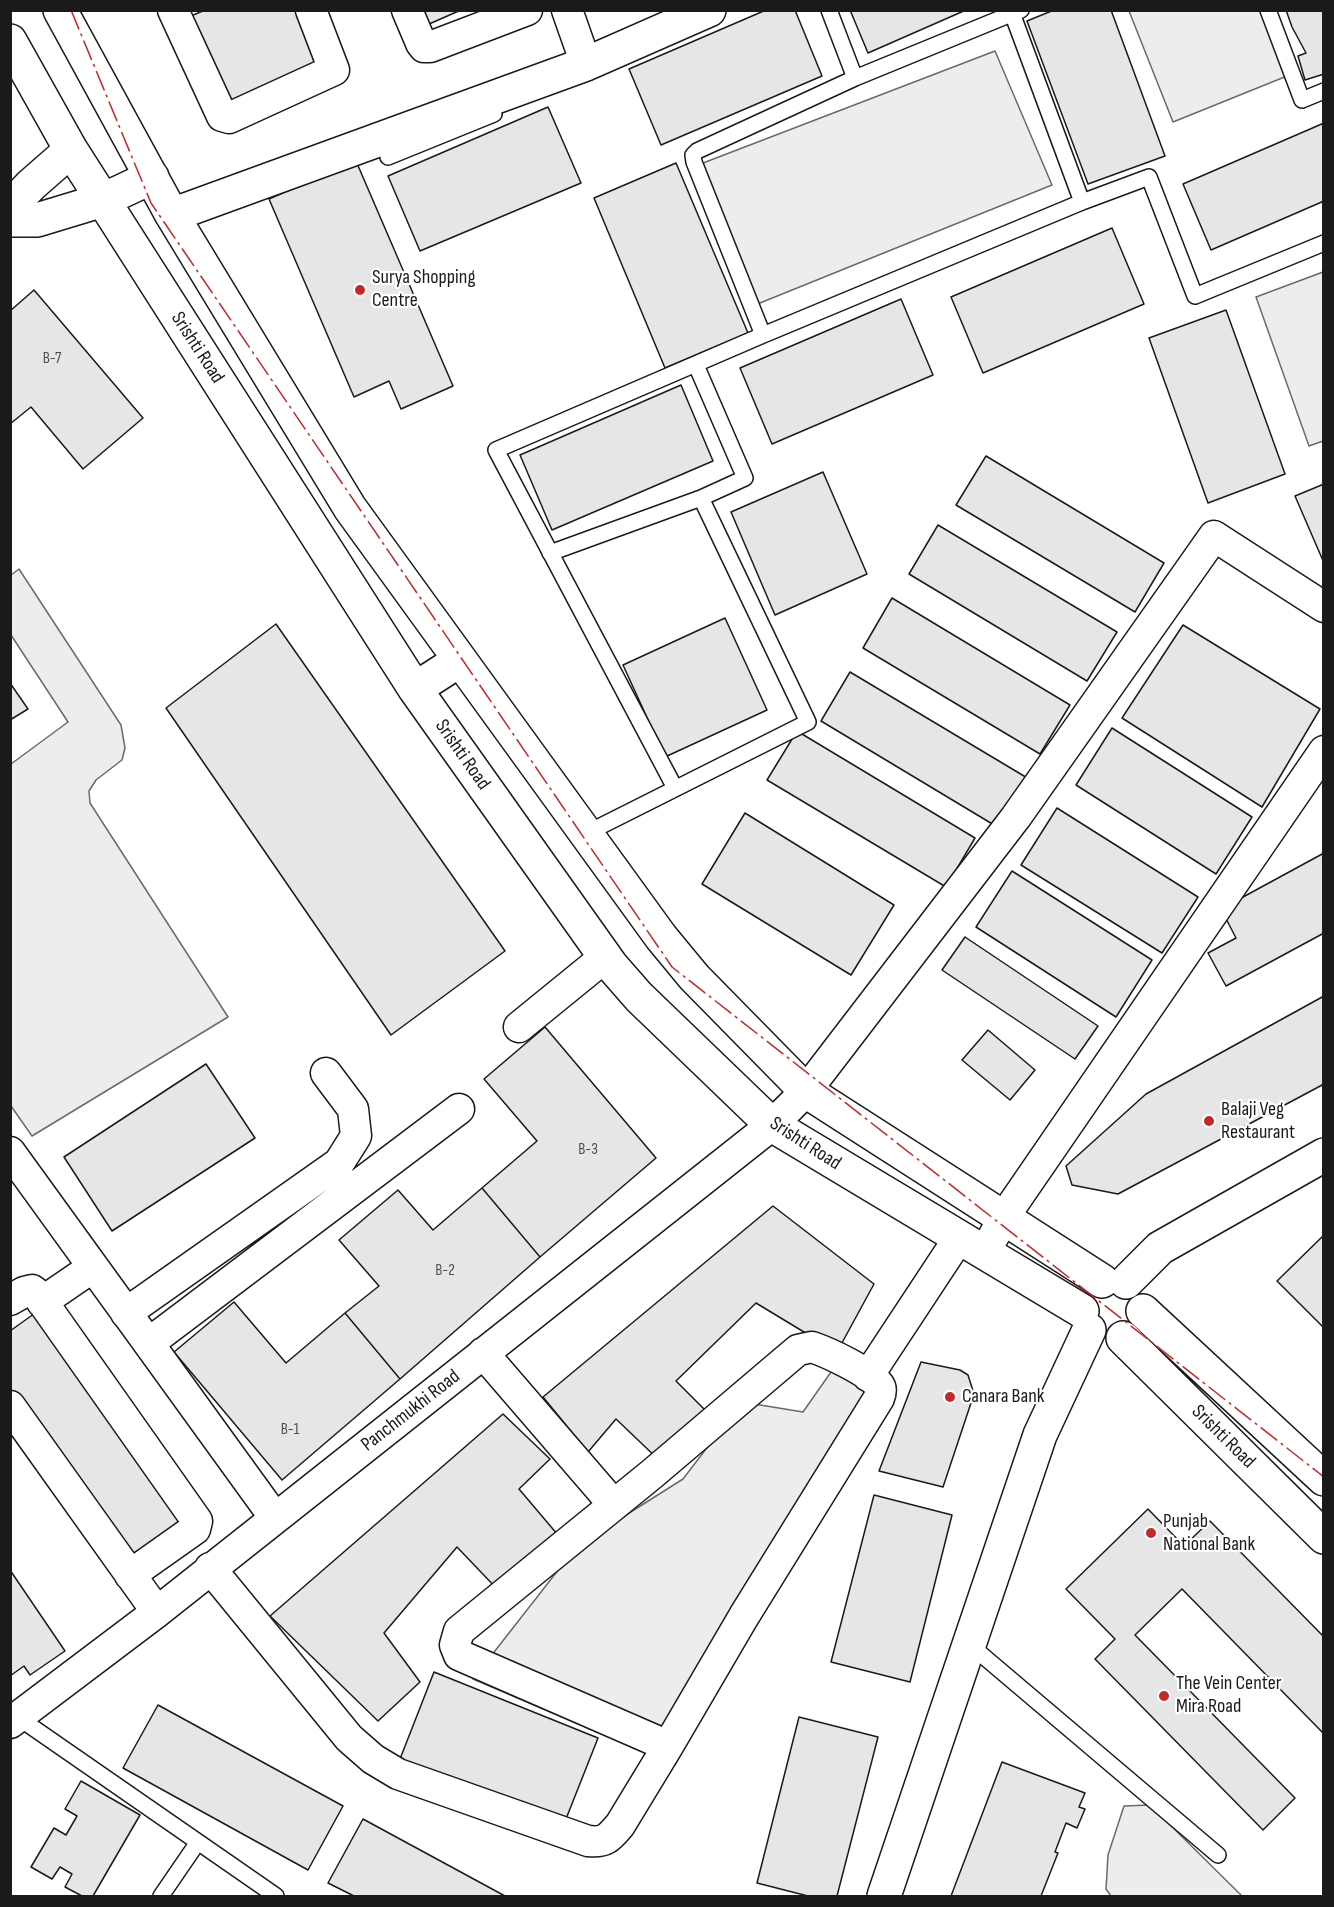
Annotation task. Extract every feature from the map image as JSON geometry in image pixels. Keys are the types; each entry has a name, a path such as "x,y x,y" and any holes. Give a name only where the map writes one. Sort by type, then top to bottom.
{"main road":[{"name":"Srishti Road","path":"60,10 172,215 350,508 585,834 661,937 694,977 806,1090 1004,1217 1114,1281 1133,1287 1139,1294 1143,1311 1323,1479"},
{"path":"172,215 586,64 709,10"},
{"name":"Srishti Road","path":"10,41 71,150 415,688 605,957 639,997 772,1125 972,1245 1086,1320 1096,1336 1105,1339 1123,1338 1323,1537"},
{"path":"10,207 31,184 71,150"},
{"path":"10,220 37,220 103,200 152,177"},
{"path":"146,268 189,243"},
{"path":"415,688 460,660"},
{"path":"884,1896 1040,1435 1086,1320 1083,1301 1087,1292 1114,1281 1160,1248 1323,1155"},
{"path":"1123,1338 1137,1328 1143,1311"}],"street":[{"path":"179,13 222,116 229,118 334,70 310,10"},
{"path":"407,10 421,43 430,47 527,10"},
{"path":"567,10 586,64"},
{"name":"Panchmukhi Road","path":"15,1720 157,1612 772,1125 806,1090 1016,817 1214,536 1323,607"},
{"path":"868,1376 972,1245 1004,1217 1323,751"},
{"path":"519,1028 605,957"},
{"path":"126,1313 339,1163 356,1136 353,1109 326,1073"},
{"path":"149,1343 459,1109"},
{"path":"10,1152 19,1183 93,1267 275,1518"},
{"path":"42,1302 93,1267"},
{"path":"10,1300 32,1290 37,1294 196,1521 195,1529 130,1575"},
{"path":"210,1569 349,1738 374,1759 398,1774 588,1841 599,1842 610,1837 620,1826 668,1746 744,1616 879,1398 882,1391 880,1385 830,1353 812,1347 798,1350 614,1505 459,1631 455,1645 459,1655 668,1746"},
{"path":"483,1353 614,1505"},
{"path":"10,1406 157,1612"}],"lane":[{"path":"829,10 855,78"},
{"path":"1268,10 1302,100 1323,91"},
{"path":"763,335 693,155 697,151 855,78 1016,12 1082,202"},
{"path":"388,157 591,76 586,64"},
{"path":"675,788 496,450 763,335 1082,202 1149,177 1195,296 1323,243"},
{"path":"550,553 702,498 745,478 696,365"},
{"path":"585,834 808,722 702,498"},
{"path":"969,1644 1218,1855"},
{"path":"15,1720 276,1896"},
{"path":"161,1896 198,1842"}],"shaded area":[{"path":"1129,11 1267,11 1292,74 1173,122"},
{"path":"995,51 1052,185 755,305 703,163"},
{"path":"1323,272 1323,441 1309,446 1256,297"},
{"path":"19,569 121,725 125,748 122,760 96,780 89,791 90,803 228,1017 32,1136 11,1106 11,764 68,722 11,635 11,575"},
{"path":"838,1362 872,1388 675,1765 473,1679 577,1546 683,1479 742,1402 803,1412"},
{"path":"1150,1805 1242,1896 1111,1896 1106,1889 1108,1855 1124,1806"}],"building":[{"path":"205,10 307,10 332,69 232,112 191,16"},
{"path":"413,10 461,10 420,28"},
{"path":"766,10 795,10 822,76 661,145 629,69"},
{"path":"850,10 966,10 868,53"},
{"path":"1054,10 1111,10 1165,156 1088,184 1027,21"},
{"path":"1286,10 1324,10 1324,74 1305,80 1298,56 1306,53"},
{"path":"548,107 581,183 420,251 388,176"},
{"path":"1324,123 1324,201 1211,250 1183,184"},
{"name":"Surya Shopping Centre","path":"356,161 453,386 401,409 389,381 354,397 269,199"},
{"path":"676,163 748,333 665,368 594,198"},
{"path":"1112,228 1144,304 983,373 951,297"},
{"path":"34,290 143,418 83,469 31,407 10,424 10,311"},
{"path":"901,299 933,375 772,444 740,368"},
{"path":"1226,310 1285,474 1208,503 1149,338"},
{"path":"681,385 713,461 552,530 520,455"},
{"path":"986,456 1164,563 1135,612 956,505"},
{"path":"823,472 867,574 775,615 731,512"},
{"path":"1324,484 1324,563 1295,496"},
{"path":"938,525 1117,632 1087,681 909,574"},
{"path":"892,598 1070,705 1040,754 863,648"},
{"path":"725,618 767,710 665,757 623,665"},
{"path":"276,624 505,951 391,1035 166,708"},
{"path":"1183,625 1320,709 1262,807 1122,718"},
{"path":"850,672 1029,779 999,828 821,721"},
{"path":"10,683 28,709 10,720"},
{"path":"1112,728 1252,817 1216,874 1076,785"},
{"path":"797,731 975,838 946,887 767,780"},
{"path":"1057,808 1198,897 1162,953 1021,865"},
{"path":"745,813 894,905 851,975 702,884"},
{"path":"1324,853 1324,933 1226,986 1208,953 1236,938 1221,909"},
{"path":"1012,871 1152,960 1116,1017 976,927"},
{"path":"965,937 1098,1026 1075,1059 942,970"},
{"path":"1324,996 1324,1084 1118,1194 1072,1185 1066,1166 1146,1094"},
{"path":"545,1027 656,1158 540,1257 482,1188 537,1141 484,1079"},
{"path":"988,1030 1035,1070 1010,1100 962,1060"},
{"path":"206,1064 255,1138 112,1231 64,1157"},
{"path":"482,1188 540,1257 400,1379 345,1313 379,1286 339,1240 398,1190 433,1230"},
{"path":"773,1206 874,1284 837,1352 756,1303 676,1381 712,1417 661,1462 616,1419 588,1452 543,1397"},
{"path":"1324,1235 1324,1328 1277,1281"},
{"path":"234,1302 286,1363 345,1313 400,1379 282,1480 174,1352"},
{"path":"38,1311 189,1523 132,1565 10,1396 10,1331"},
{"path":"921,1362 960,1370 968,1375 974,1394 943,1487 879,1471"},
{"path":"503,1414 550,1459 519,1489 558,1535 499,1591 457,1547 384,1633 420,1682 378,1721 270,1616"},
{"path":"874,1495 952,1515 910,1682 831,1662"},
{"name":"The Vein Center Mira Road","path":"1148,1509 1184,1546 1210,1521 1324,1637 1324,1734 1182,1589 1135,1635 1295,1798 1263,1830 1095,1659 1115,1639 1066,1589"},
{"path":"10,1570 65,1651 30,1675 24,1666 10,1676"},
{"path":"434,1672 598,1738 564,1824 400,1759"},
{"path":"158,1705 343,1806 308,1870 123,1768"},
{"path":"799,1717 878,1737 837,1896 808,1896 757,1883"},
{"path":"1002,1762 1085,1793 1079,1807 1085,1809 1077,1828 1066,1823 1055,1852 1058,1853 1041,1896 951,1896"},
{"path":"81,1781 140,1815 93,1896 82,1896 65,1887 72,1874 60,1867 52,1879 31,1867 54,1828 66,1835 77,1816 65,1809"},
{"path":"363,1819 505,1896 354,1896 328,1883"}],"power":[{"path":"71,10 151,203 672,967 1324,1477"}],"place":[{"name":"Surya Shopping Centre","path":"360,290"},
{"name":"Balaji Veg Restaurant","path":"1209,1121"},
{"name":"Canara Bank","path":"950,1397"},
{"name":"Punjab National Bank","path":"1151,1533"},
{"name":"The Vein Center Mira Road","path":"1164,1696"}]}
